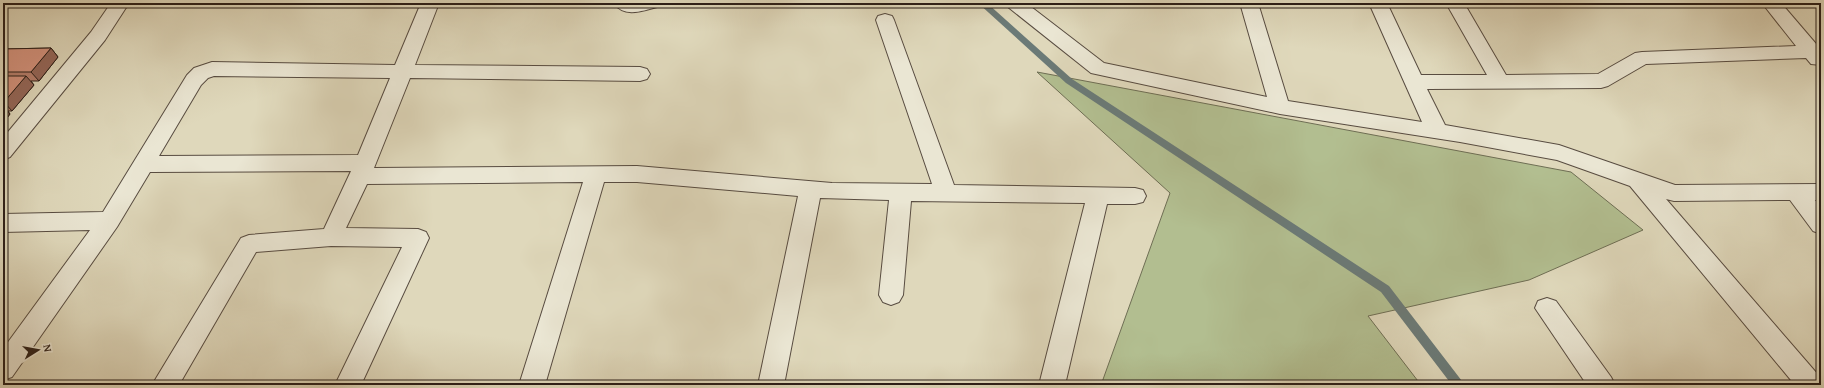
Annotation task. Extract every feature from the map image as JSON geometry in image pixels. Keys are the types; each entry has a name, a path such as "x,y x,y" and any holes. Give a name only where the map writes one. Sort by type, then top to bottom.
{"street":[{"path":"3,152 98,36 120,3"},
{"path":"331,237 362,169 430,3"},
{"path":"623,3 627,6 651,3"},
{"path":"1014,3 1098,68 1280,107 1437,131 1559,154 1674,193 1821,192"},
{"path":"1249,3 1280,107"},
{"path":"1378,3 1437,131"},
{"path":"1455,3 1500,81"},
{"path":"1771,3 1818,55"},
{"path":"885,20 946,194"},
{"path":"1414,82 1601,81 1642,58 1818,55"},
{"path":"3,369 109,221 145,164 194,80 201,73 212,69 640,74"},
{"path":"145,164 637,174 811,189 901,193 1135,196"},
{"path":"532,385 596,174"},
{"path":"1638,181 1811,385"},
{"path":"771,385 811,189"},
{"path":"891,295 901,193"},
{"path":"1797,193 1821,225"},
{"path":"1052,385 1098,196"},
{"path":"3,223 109,221"},
{"path":"165,385 249,244 331,237 418,238 348,385"},
{"path":"1547,308 1602,385"}],"green space":[{"path":"1037,72 1571,172 1643,230 1529,280 1368,316 1421,385 1101,385 1170,193"}],"building":[{"path":"51,48 31,72 3,72 3,49"},
{"path":"3,76 26,76 4,102 3,102"}],"waterway":[{"path":"982,3 1069,81 1385,289 1459,385"}]}
